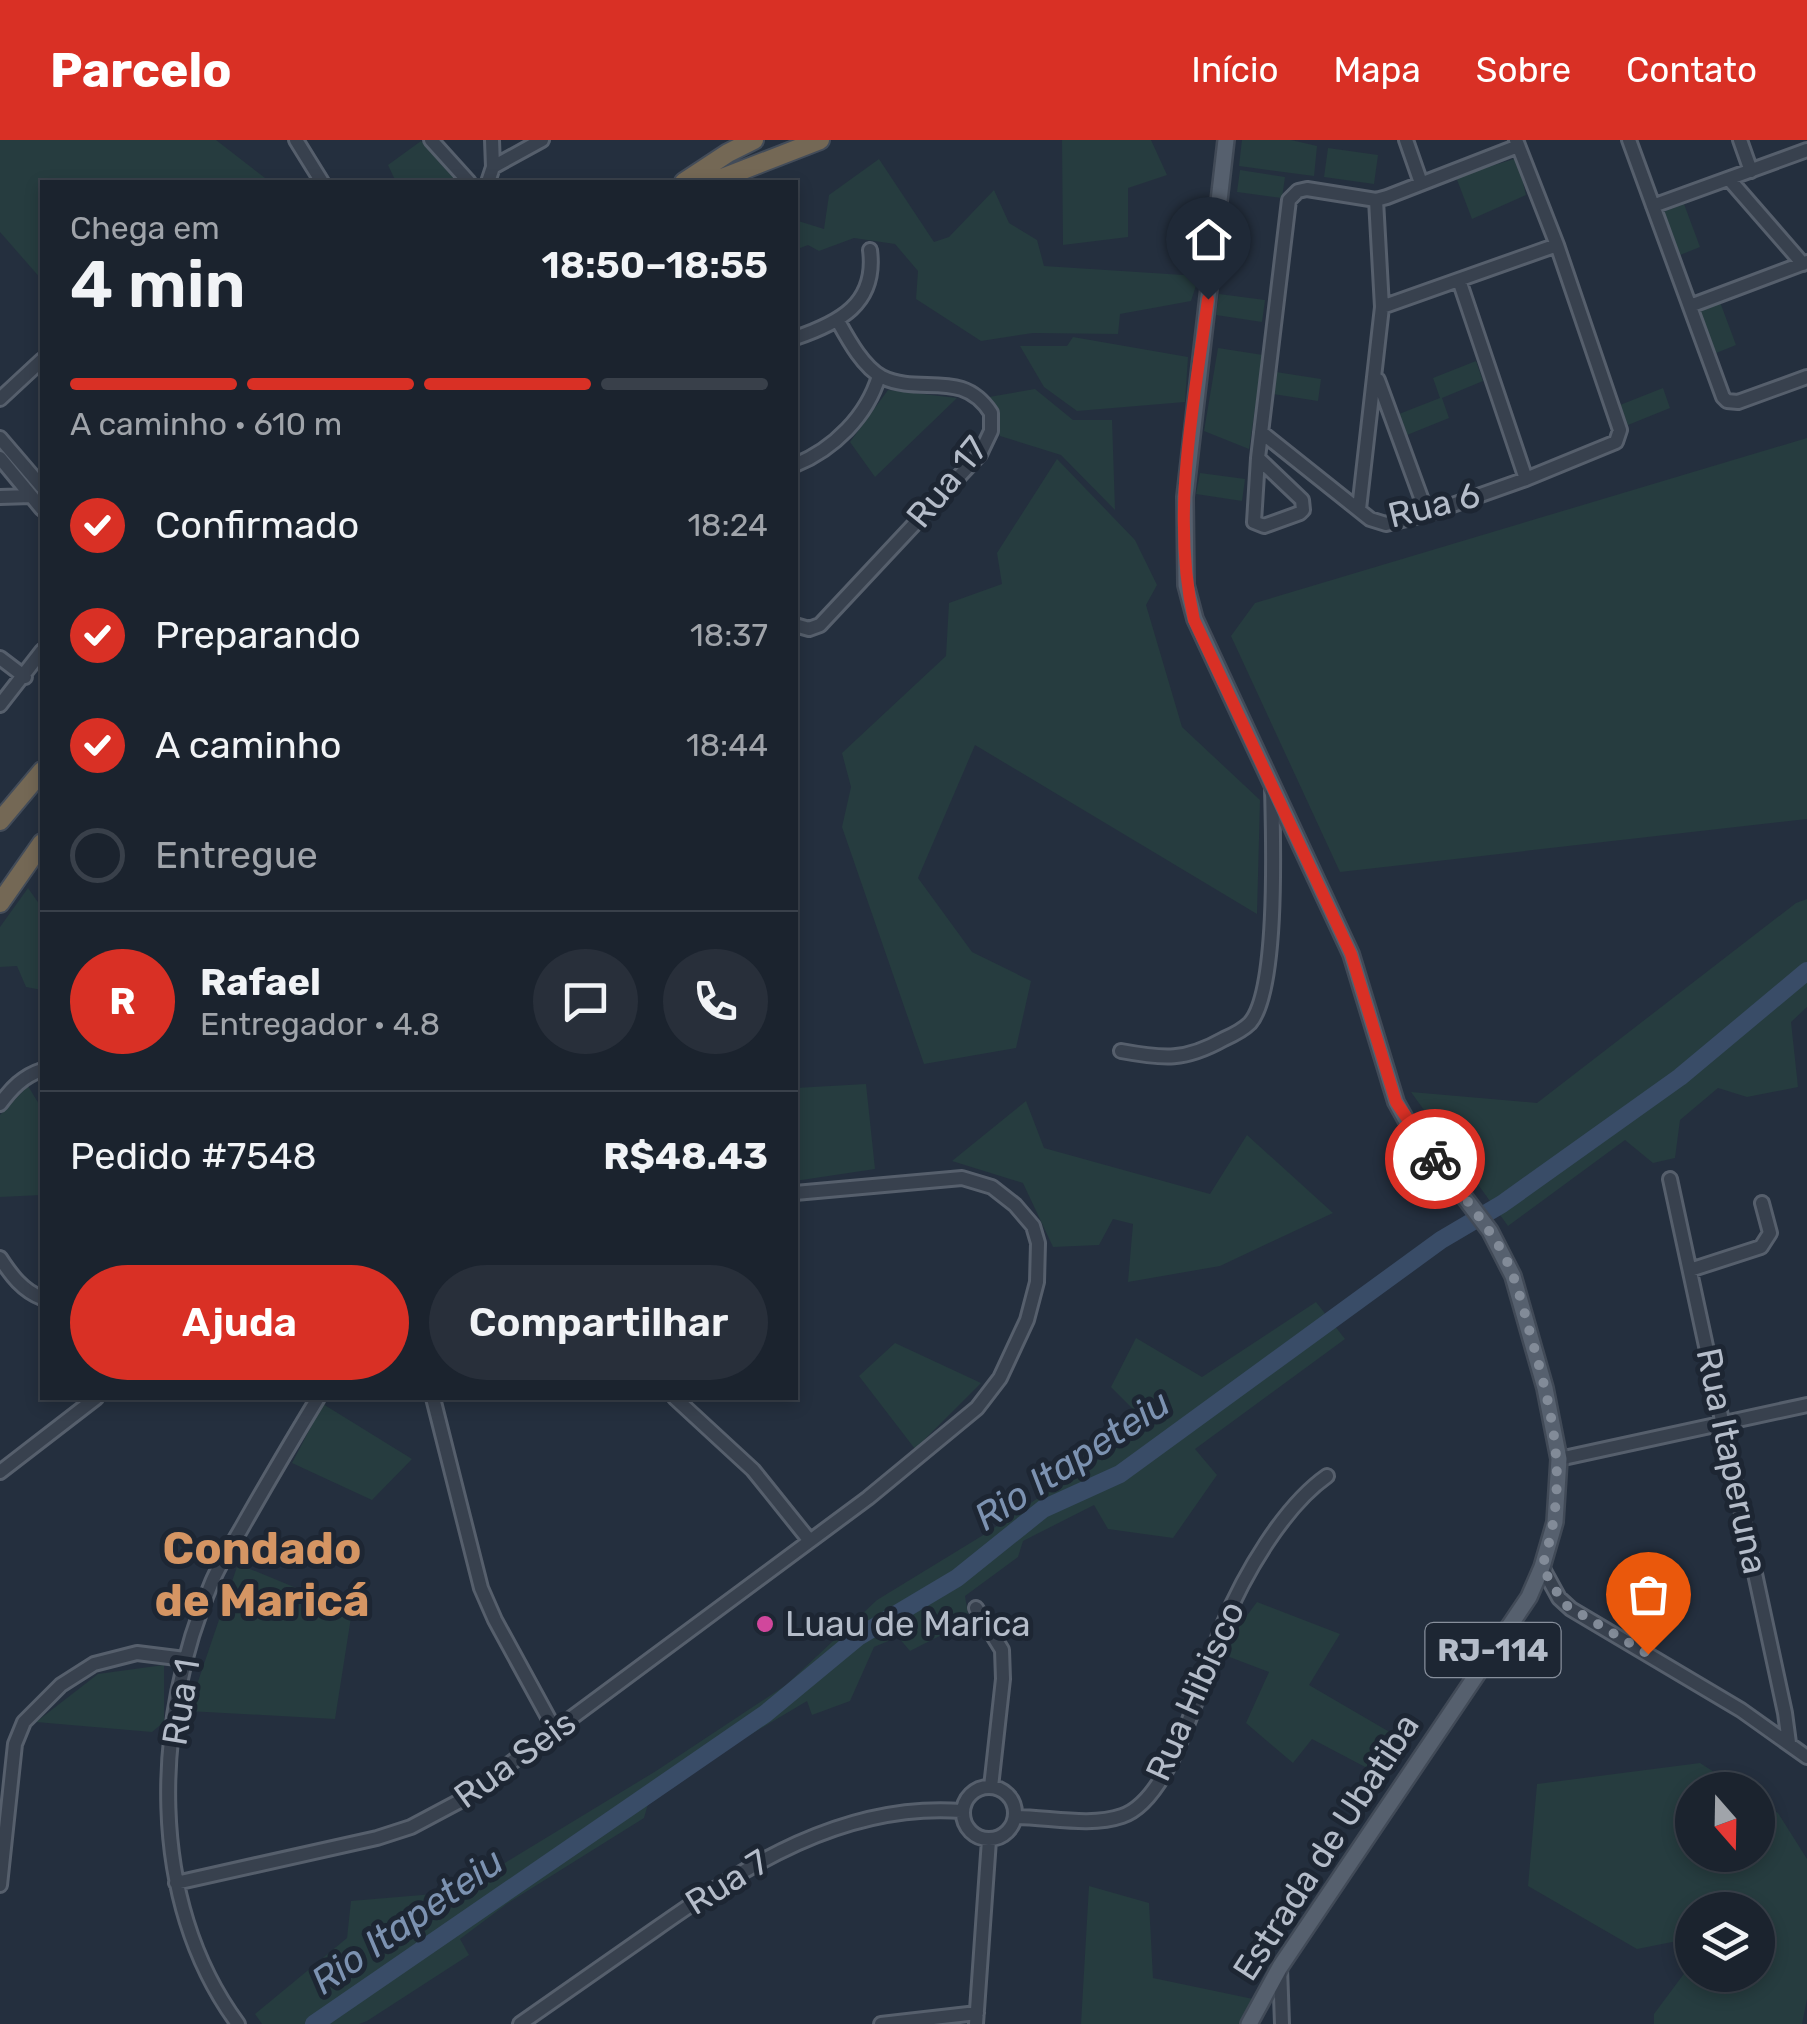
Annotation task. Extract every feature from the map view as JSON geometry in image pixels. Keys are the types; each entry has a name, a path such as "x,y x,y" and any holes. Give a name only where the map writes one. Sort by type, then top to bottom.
{"highway":[{"path":"687,180 744,140"},
{"path":"728,152 754,140"},
{"path":"715,180 740,163 789,140"},
{"path":"717,180 820,140"},
{"path":"0,821 40,773"},
{"path":"0,903 40,846"}],"main road":[{"name":"Estrada de Ubatiba","path":"1226,140 1185,497 1185,568 1194,620 1351,954 1396,1102 1490,1231 1513,1276 1545,1388 1559,1459 1556,1522 1542,1567 1510,1626 1280,1967 1249,2024"}],"street":[{"path":"296,140 321,180"},
{"path":"431,140 467,180"},
{"path":"489,180 493,166 492,140"},
{"path":"493,166 542,140"},
{"path":"1406,140 1421,183"},
{"path":"1629,140 1720,391 1727,401 1738,402 1807,377"},
{"path":"1740,140 1751,171"},
{"path":"1258,458 1304,504 1303,510 1264,526 1254,522 1258,458 1290,200 1298,190 1376,200 1517,143 1557,245 1382,307"},
{"path":"1653,206 1807,150"},
{"path":"1690,306 1805,263 1729,179"},
{"path":"1359,509 1382,307 1376,200"},
{"name":"Rua 6","path":"1261,432 1370,519 1386,524 1427,514 1609,447 1616,442 1620,430 1557,245"},
{"path":"798,337 838,321 862,296 870,270 870,250"},
{"path":"1459,280 1526,479"},
{"path":"798,464 839,438 868,403 879,376 855,349 838,321"},
{"path":"0,400 40,362"},
{"path":"1376,374 1427,514"},
{"name":"Rua 17","path":"798,626 809,629 820,624 987,442 991,413 977,396 948,385 879,376"},
{"path":"1370,429 1396,427"},
{"path":"0,438 37,491"},
{"path":"0,458 37,491"},
{"path":"1344,498 1362,489"},
{"path":"0,497 37,491"},
{"path":"0,705 40,654"},
{"path":"0,658 25,677"},
{"path":"1121,1051 1162,1059 1196,1053 1237,1033 1257,1011 1263,992 1271,916 1272,784"},
{"path":"0,1104 30,1074 40,1071"},
{"name":"Rua Seis","path":"176,1883 377,1838 411,1827 458,1802 868,1498 977,1408 1000,1378 1027,1320 1037,1282 1038,1243 1033,1226 1016,1205 992,1186 962,1178 798,1193"},
{"name":"Rua Itaperuna","path":"1670,1179 1786,1713 1789,1744"},
{"path":"1690,1270 1761,1248 1770,1233 1762,1203"},
{"path":"0,1258 30,1294 40,1297"},
{"path":"0,1472 93,1400"},
{"name":"Rua 1","path":"238,2024 222,2003 187,1927 176,1883 168,1809 172,1736 184,1659 213,1580 317,1400"},
{"path":"434,1400 481,1588 556,1730"},
{"path":"676,1400 753,1470 810,1541"},
{"path":"1559,1459 1807,1405"},
{"name":"Rua Hibisco","path":"1015,1817 1104,1820 1125,1816 1141,1806 1168,1768 1191,1718 1208,1663 1238,1592 1289,1509 1304,1492 1327,1476"},
{"path":"1542,1567 1559,1598 1571,1610 1741,1710 1807,1757"},
{"path":"976,1608 1002,1650 1003,1679 992,1787"},
{"path":"0,1885 15,1744 24,1722 61,1685 94,1664 137,1653 184,1659"},
{"path":"992,1787 1012,1800 1015,1817 1006,1833 989,1840 969,1831 962,1811 972,1793 992,1787"},
{"name":"Rua 7","path":"520,2024 728,1878 776,1851 864,1818 905,1810 962,1811"},
{"path":"881,2024 976,2019 989,1840"},
{"path":"1280,1967 1282,2024"}],"green space":[{"path":"0,140 216,140 268,180 40,180 40,278 0,232"},
{"path":"1062,140 1151,140 1167,175 1128,188 1128,237 1063,245"},
{"path":"1242,140 1291,140 1317,146 1314,176 1239,166"},
{"path":"421,141 455,180 395,180 388,165"},
{"path":"1328,148 1378,155 1374,184 1324,177"},
{"path":"1517,158 1526,195 1472,219 1456,177"},
{"path":"879,159 934,242 949,237 994,190 1009,223 1037,240 1044,266 1199,276 1191,301 1120,314 1118,334 1033,333 981,341 916,299 918,271 895,244 854,238 819,251 808,245 798,249 798,221 824,229 829,195"},
{"path":"1240,170 1285,177 1282,198 1237,192"},
{"path":"1684,204 1700,247 1680,255 1663,212"},
{"path":"1219,294 1265,300 1262,322 1216,315"},
{"path":"1720,302 1736,345 1716,353 1699,310"},
{"path":"1073,337 1188,357 1185,402 1077,411 1044,387 1020,346 1067,346"},
{"path":"1218,348 1263,355 1249,449 1204,431"},
{"path":"1476,361 1483,381 1442,398 1449,418 1407,435 1399,414 1440,398 1433,378"},
{"path":"1276,372 1321,379 1318,401 1273,394"},
{"path":"1663,388 1670,408 1628,425 1620,405"},
{"path":"1035,389 1073,420 1112,420 1115,510 1061,455 1000,436 989,397"},
{"path":"888,390 957,398 875,477 850,442"},
{"path":"1807,438 1807,819 1340,872 1231,636 1255,603"},
{"path":"1057,459 1135,540 1157,585 1146,605 1182,727 1260,800 1257,914 975,745 918,878 972,952 1031,981 1016,1048 924,1064 842,827 851,787 842,753 946,656 949,603 1002,584 997,553"},
{"path":"1200,473 1245,479 1242,501 1196,494"},
{"path":"28,888 40,905 40,990 26,987 17,966 0,967 0,927"},
{"path":"1807,899 1807,1007 1791,1022 1798,1087 1747,1097 1718,1088 1680,1120 1675,1158 1653,1163 1625,1140 1508,1226 1411,1092 1537,1103 1796,903"},
{"path":"866,1084 875,1169 798,1181 798,1088"},
{"path":"28,1086 40,1106 40,1195 0,1197 0,1115"},
{"path":"1026,1101 1044,1148 1210,1194 1247,1135 1333,1213 1220,1266 1128,1282 1133,1224 1113,1219 1099,1245 1053,1247 1023,1183 952,1161"},
{"path":"1316,1302 1345,1339 1195,1449 1217,1475 1173,1538 1108,1529 1094,1505 1023,1541 1018,1557 965,1596 969,1621 910,1651 898,1637 874,1647 850,1701 812,1715 807,1701 716,1755 648,1804 644,1818 508,1903 460,1939 469,1955 367,2021 262,2024 255,2014 347,1938 351,1901 457,1892 656,1771 786,1685 877,1600 1060,1483 1088,1444 1151,1427 1111,1387 1136,1338 1202,1377"},
{"path":"895,1343 981,1383 915,1449 859,1376"},
{"path":"323,1404 412,1459 372,1500 292,1463"},
{"path":"238,1564 352,1611 335,1719 188,1711"},
{"path":"1257,1602 1340,1634 1309,1685 1393,1734 1369,1769 1312,1739 1293,1763 1246,1723 1269,1672 1219,1653"},
{"path":"164,1665 164,1722 152,1732 36,1722 98,1674"},
{"path":"1700,1763 1714,1772 1675,1772 1675,1872 1775,1872 1775,1811 1778,1813 1807,1859 1807,1999 1802,2024 1654,2024 1654,2014 1675,1986 1675,1992 1775,1992 1775,1892 1675,1892 1675,1941 1637,1949 1528,1886 1537,1784"},
{"path":"1089,1886 1149,1903 1153,1978 1253,1999 1243,2024 1081,2024"}],"waterway":[{"name":"Rio Itapeteiu","path":"314,2024 765,1714 858,1637 957,1578 1043,1509 1120,1474 1441,1240 1502,1204 1680,1077 1807,971"}],"way so far":[{"path":"1435,1159 1505,1257 1545,1388 1559,1459 1556,1522 1542,1567 1559,1598 1571,1610 1648,1654"}],"place":[{"name":"Luau de Marica","path":"765,1624"}],"district":[{"name":"Condado de Maricá","path":"262,1574"}],"route":[{"path":"1208,299 1185,497 1186,585 1194,620 1351,954 1389,1087 1406,1120 1435,1159"}]}
